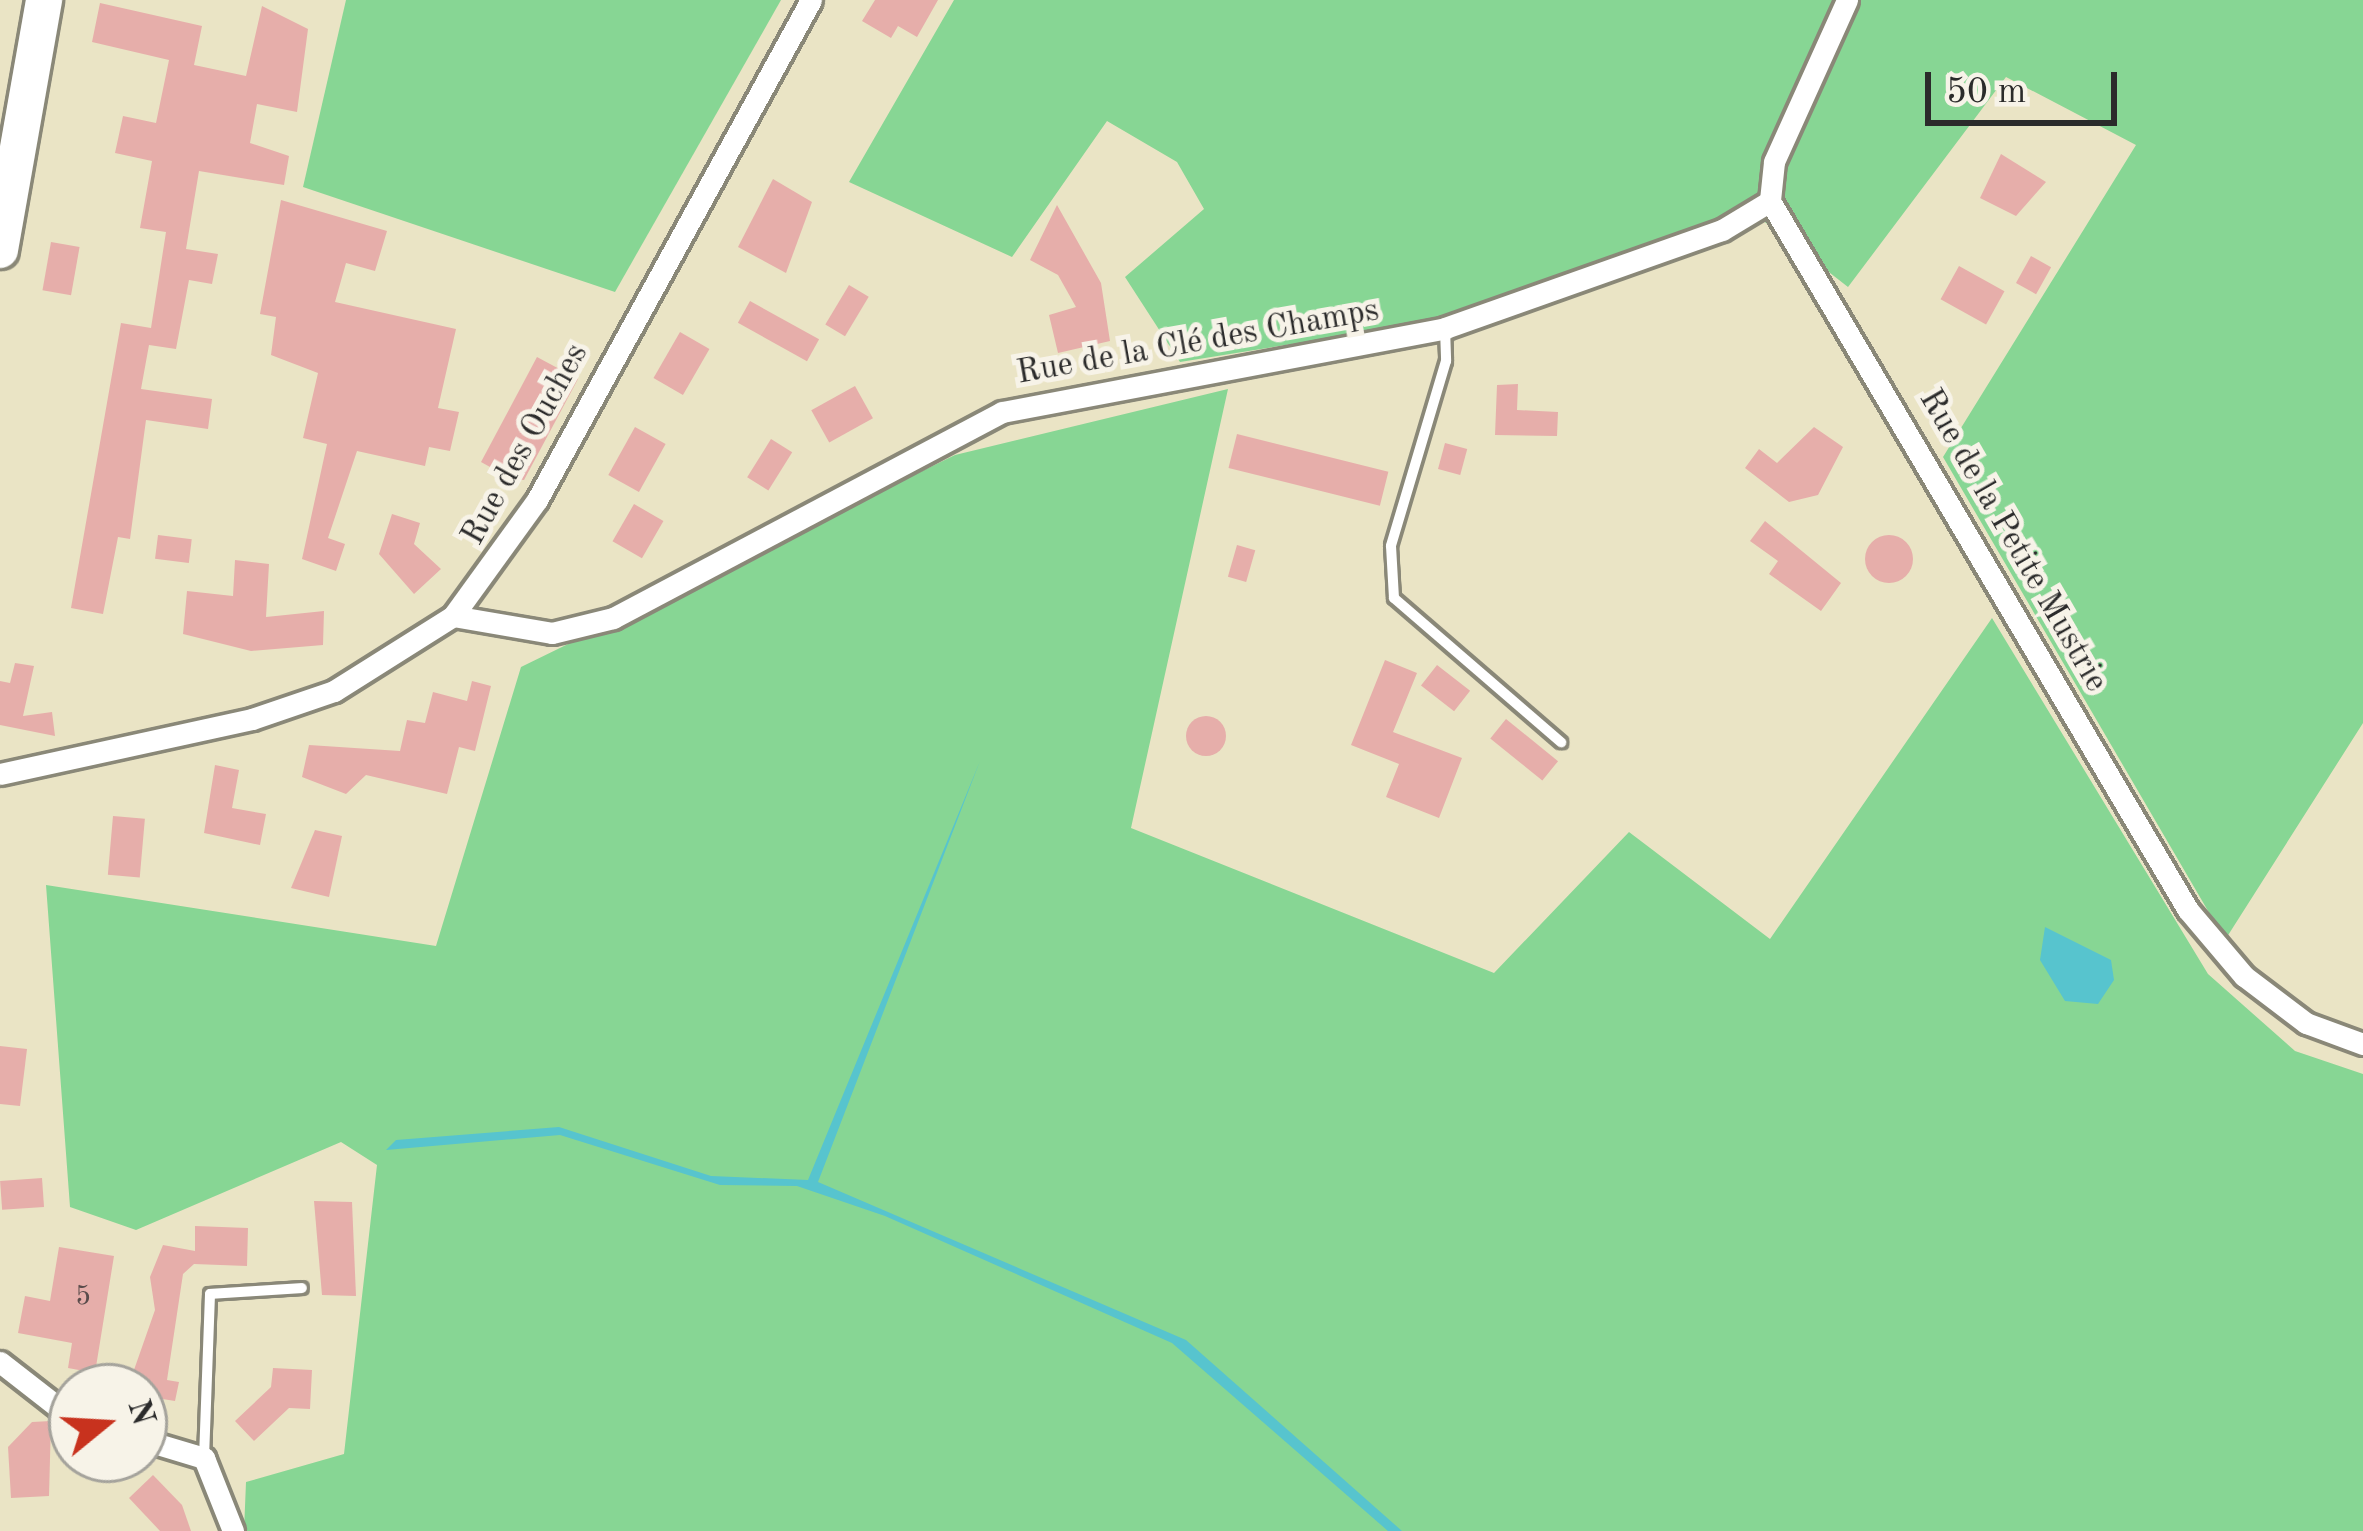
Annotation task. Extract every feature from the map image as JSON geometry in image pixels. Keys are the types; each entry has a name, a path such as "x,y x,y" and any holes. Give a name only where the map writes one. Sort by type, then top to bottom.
{"main road":[{"path":"0,250 44,0"}],"street":[{"name":"Rue des Ouches","path":"0,774 253,719 334,691 453,616 537,500 811,0"},
{"path":"1770,201 1774,162 1847,0"},
{"name":"Rue de la Clé des Champs","path":"453,616 552,634 614,618 1002,412 1445,328 1722,230 1770,201"},
{"name":"Rue de la Petite Mustrie","path":"1770,201 2188,910 2244,976 2306,1023 2363,1044"},
{"path":"0,1361 48,1399"},
{"path":"168,1447 205,1458 233,1531"}],"lane":[{"path":"1445,328 1446,361 1391,546 1394,598 1562,742"},
{"path":"205,1458 210,1294 302,1288"}],"green space":[{"path":"346,0 781,0 615,292 303,187"},
{"path":"954,0 2363,0 2363,723 2225,940 1943,457 2136,145 2006,77 1848,287 1752,212 1461,317 1180,362 1125,277 1204,209 1177,162 1107,121 1012,257 849,182"},
{"path":"1228,389 1131,828 1494,973 1629,832 1770,939 1992,618 2208,974 2295,1051 2363,1074 2363,1531 244,1531 246,1482 344,1454 377,1165 341,1142 136,1230 70,1207 46,885 436,946 521,667 955,455"}],"water":[{"path":"980,761 818,1182 1186,1340 1402,1531 1388,1531 1172,1343 885,1216 797,1186 720,1185 560,1135 386,1150 396,1140 559,1127 711,1176 808,1180"},
{"path":"2045,927 2111,960 2114,980 2098,1004 2065,1001 2040,960"}],"building":[{"path":"875,0 938,0 917,37 898,26 891,38 862,21"},
{"path":"100,3 202,26 194,65 246,76 262,6 308,29 297,112 257,104 250,143 289,156 284,185 199,171 186,249 218,254 212,284 189,280 176,349 149,345 141,389 212,399 208,429 146,420 130,539 118,537 103,614 71,608 121,323 151,328 166,232 140,228 152,161 115,153 123,116 156,123 169,60 92,42"},
{"path":"2001,154 2046,182 2016,216 1980,198"},
{"path":"773,179 812,202 786,273 738,247"},
{"path":"281,200 387,231 375,271 346,263 335,302 456,329 438,408 459,412 450,451 429,447 425,466 357,451 328,538 345,544 336,571 302,559 327,444 303,438 318,373 271,355 276,317 260,314"},
{"path":"1057,205 1101,283 1110,341 1058,353 1049,315 1076,307 1058,275 1030,260"},
{"path":"51,242 80,247 71,295 42,290"},
{"path":"2031,256 2051,267 2036,294 2016,283"},
{"path":"1959,266 2004,291 1986,324 1941,299"},
{"path":"849,285 869,297 845,336 825,324"},
{"path":"750,301 819,339 807,361 738,323"},
{"path":"680,332 709,349 683,395 654,378"},
{"path":"537,357 578,379 524,480 510,478 481,462"},
{"path":"1518,384 1517,410 1558,412 1557,436 1495,435 1497,385"},
{"path":"855,386 873,418 829,443 811,410"},
{"path":"635,427 666,444 639,492 608,475"},
{"path":"1814,427 1843,447 1818,495 1789,502 1745,468 1759,449 1777,463"},
{"path":"1237,434 1388,472 1380,506 1229,468"},
{"path":"771,439 792,452 768,490 747,477"},
{"path":"1445,443 1467,449 1460,475 1438,469"},
{"path":"634,504 663,521 642,558 612,541"},
{"path":"392,514 420,523 414,544 441,569 414,594 379,554"},
{"path":"1765,521 1841,583 1821,611 1769,574 1778,561 1750,541"},
{"path":"158,535 192,539 189,563 155,559"},
{"path":"1889,535 1906,542 1913,559 1906,576 1889,583 1872,576 1865,559 1872,542"},
{"path":"1237,545 1255,550 1246,582 1228,577"},
{"path":"235,560 269,564 266,617 324,611 323,645 251,651 183,634 187,591 233,596"},
{"path":"1385,660 1417,673 1393,732 1462,758 1439,818 1386,797 1399,764 1351,745"},
{"path":"15,663 34,666 23,716 52,712 55,736 0,725 0,681 10,683"},
{"path":"1437,665 1470,691 1454,711 1421,685"},
{"path":"472,681 491,686 475,751 459,747 447,794 366,775 346,794 302,777 309,745 400,751 407,720 425,723 433,692 467,701"},
{"path":"1206,716 1220,722 1226,736 1220,750 1206,756 1192,750 1186,736 1192,722"},
{"path":"1506,719 1558,761 1542,781 1490,738"},
{"path":"215,765 239,770 232,808 266,814 260,845 204,833"},
{"path":"113,816 145,819 140,878 108,875"},
{"path":"315,830 342,836 329,897 291,888"},
{"path":"0,1046 27,1049 20,1106 0,1104"},
{"path":"42,1178 44,1207 2,1210 0,1181"},
{"path":"314,1201 352,1202 356,1296 322,1295"},
{"path":"195,1226 248,1228 247,1266 194,1264 183,1274 168,1373 168,1363 136,1363 155,1310 150,1277 163,1245 195,1251"},
{"path":"59,1247 114,1256 97,1363 69,1363 72,1343 18,1333 25,1296 50,1301"},
{"path":"273,1368 312,1370 310,1409 289,1408 254,1441 235,1421 271,1387"},
{"path":"168,1380 179,1382 175,1401 168,1400"},
{"path":"48,1421 49,1496 11,1498 8,1447 32,1422"},
{"path":"145,1483 161,1483 182,1505 191,1531 160,1531 129,1498"}]}
